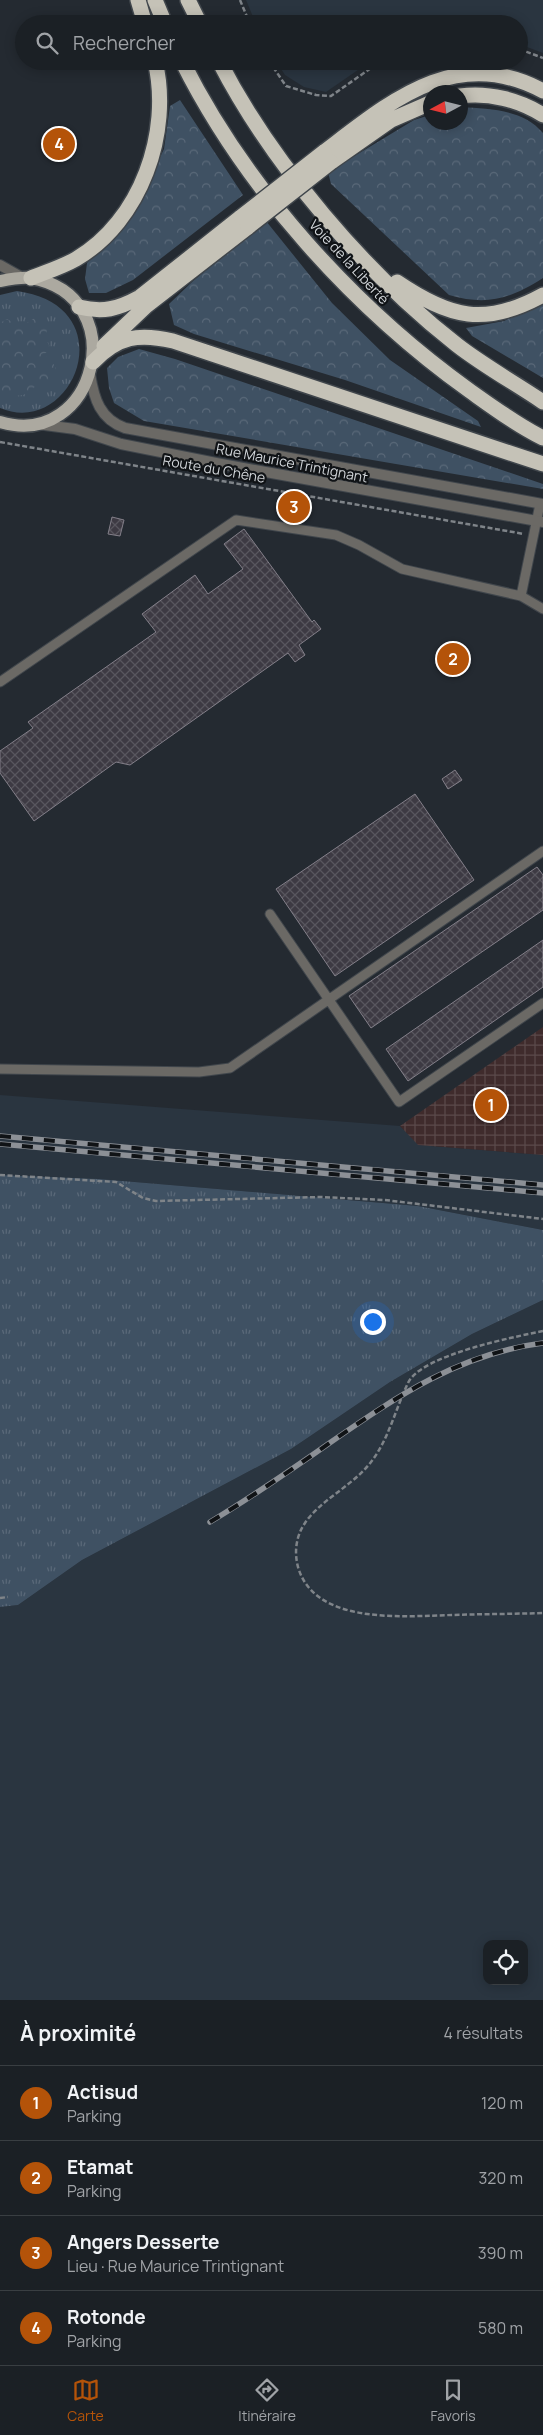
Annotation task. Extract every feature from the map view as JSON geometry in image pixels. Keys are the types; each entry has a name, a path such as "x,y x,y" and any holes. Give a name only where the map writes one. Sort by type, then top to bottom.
{"highway":[{"path":"138,0 143,15"},
{"path":"155,0 161,15"},
{"path":"188,0 196,15"},
{"path":"27,278 77,258 94,245 110,230 135,194 147,171 157,132 160,89 157,70"},
{"name":"Voie de la Liberté","path":"186,70 201,99 234,150 282,214 352,292 430,362 504,415 543,438"},
{"name":"Voie de la Liberté","path":"224,70 250,115 285,167 316,205 367,261 421,315 458,346 543,402"},
{"path":"92,368 108,341 146,306 245,222 328,157 384,106 411,90 434,81 461,76 495,75 515,79 543,91"},
{"path":"468,96 498,97 532,108 543,115"},
{"path":"328,157 391,120 423,106"},
{"path":"79,306 102,311 126,305 245,222"},
{"path":"367,261 435,305 466,313 501,313 517,309 543,295"},
{"path":"92,368 108,348 132,338 166,340 543,464"}],"main road":[{"path":"0,281 27,278 49,284 65,293 79,306 91,333 92,368 79,397 60,414 37,424 12,426 0,422"}],"street":[{"path":"0,265 27,278"},
{"name":"Rue Maurice Trintignant","path":"92,368 94,398 100,409 114,424 125,428 542,504"},
{"name":"Rue Maurice Trintignant","path":"37,424 75,429 121,444 206,461 540,522"}],"lane":[{"path":"521,596 533,535 540,522 542,504"},
{"path":"0,682 236,520 336,535 360,545 402,570 521,596 543,609"},
{"path":"0,1069 199,1072 230,1068 543,851"},
{"path":"270,914 399,1102 543,1003"}],"path":[{"path":"240,0 246,15"},
{"path":"528,52 543,58"},
{"path":"275,70 286,86 316,95 331,96 368,70"},
{"name":"Route du Chêne","path":"0,442 533,535"},
{"path":"0,1176 116,1182 144,1198 156,1201 321,1197 385,1200 543,1219"},
{"path":"543,1331 494,1341 447,1357 418,1371 407,1384 376,1455 364,1470 304,1523 296,1548 302,1578 314,1592 335,1606 362,1614 396,1616 543,1613"},
{"path":"0,1598 8,1597"}],"shaded area":[{"path":"246,0 543,0 543,53 528,47 528,15 252,15"},
{"path":"282,70 358,70 326,92 304,87 285,75"},
{"path":"543,1027 543,1155 418,1145 400,1126"},
{"path":"0,1095 400,1126 419,1145 543,1155 543,1230 418,1206 99,1179 0,1175"},
{"path":"543,1300 543,2000 0,2000 0,1607 18,1605 82,1560 291,1449 390,1382 472,1334"}],"green space":[{"path":"180,100 243,195 133,280 106,293 89,293 85,279 87,263 141,196 164,149 170,106"},
{"path":"468,108 494,110 526,119 543,133 543,278 509,296 487,300 475,300 449,295 331,184 328,172 414,120 423,117 423,130 468,130"},
{"path":"266,221 332,303 390,360 478,421 481,427 345,380 194,334 174,325 169,304 193,281"},
{"path":"17,291 51,302 71,320 79,343 77,367 67,389 49,405 26,412 0,408 0,295"},
{"path":"543,301 543,378 472,336 466,328 504,321"},
{"path":"39,315 48,326 45,338 49,345 48,352 43,354 51,360 55,367 54,380 52,385 36,385 24,395 7,396 0,390 0,323 7,319 21,327"},
{"path":"139,349 175,359 543,484 543,489 144,421 114,403 109,388 107,368 118,357"},
{"path":"0,1175 99,1179 418,1206 543,1230 543,1300 472,1334 390,1382 291,1449 82,1560 18,1605 0,1607"}],"building":[{"path":"288,497 302,499 299,517 285,515"},
{"path":"112,517 124,520 120,536 108,534"},
{"path":"244,529 312,622 314,620 321,629 299,645 305,655 295,662 288,653 130,765 116,762 34,821 0,773 0,751 33,728 28,722 156,632 142,614 195,575 208,594 243,569 224,544"},
{"path":"455,770 462,780 448,789 442,779"},
{"path":"415,794 474,880 335,976 276,889"},
{"path":"537,867 543,875 543,910 371,1028 349,996"},
{"path":"543,940 543,987 408,1081 386,1049"}],"railway":[{"path":"0,1136 543,1185"},
{"path":"0,1144 543,1193"},
{"path":"210,1522 381,1408 431,1379 484,1356 513,1348 543,1343"}],"place":[{"name":"Rotonde","path":"59,144"},
{"name":"Angers Desserte","path":"294,507"},
{"name":"Etamat","path":"453,659"},
{"name":"Actisud","path":"491,1105"}]}
